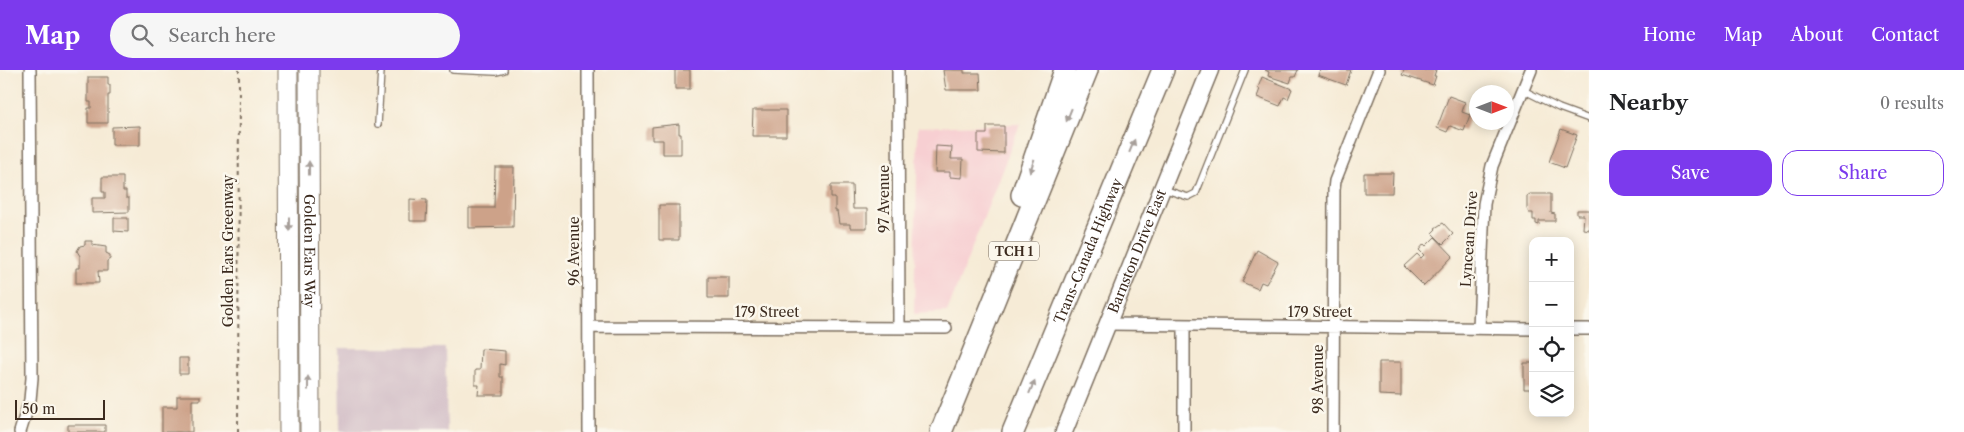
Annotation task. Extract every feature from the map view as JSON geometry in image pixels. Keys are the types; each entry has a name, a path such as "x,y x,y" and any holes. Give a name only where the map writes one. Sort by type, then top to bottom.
{"highway":[{"path":"943,427 1065,70"},
{"name":"TCH 1","path":"943,427 1087,70"},
{"name":"Trans-Canada Highway","path":"1013,432 1163,70"}],"main road":[{"name":"Golden Ears Way","path":"288,70 289,432"},
{"name":"Golden Ears Way","path":"309,70 310,432"}],"street":[{"path":"20,432 30,400 32,378 30,70"},
{"name":"96 Avenue","path":"588,70 589,432"},
{"name":"97 Avenue","path":"898,70 899,328"},
{"name":"Barnston Drive East","path":"1064,432 1210,70"},
{"name":"98 Avenue","path":"1333,432 1335,181 1379,70"},
{"name":"Lyncean Drive","path":"1479,328 1484,204 1492,166 1531,70"},
{"name":"179 Street","path":"1108,324 1529,329"},
{"name":"179 Street","path":"589,326 946,328"},
{"path":"1184,326 1184,431"},
{"path":"1574,329 1589,329"}],"lane":[{"path":"378,124 381,70"},
{"path":"453,70 496,72 504,70"},
{"path":"1162,189 1188,197 1196,193 1244,70"},
{"path":"1523,90 1559,108 1589,119"}],"path":[{"name":"Golden Ears Greenway","path":"238,432 239,70"}],"shaded area":[{"path":"1020,124 947,312 914,314 918,127"},
{"path":"339,348 445,348 447,432 340,432"}],"building":[{"path":"675,70 690,70 690,89 675,89"},
{"path":"943,70 964,70 964,73 980,73 981,90 946,90"},
{"path":"1265,70 1298,70 1290,83 1268,76 1269,72"},
{"path":"1320,70 1351,70 1346,85 1318,75"},
{"path":"1404,70 1436,70 1433,85 1402,75"},
{"path":"88,77 108,77 110,95 108,95 108,123 88,123 88,108 91,108 91,102 88,102"},
{"path":"1262,77 1292,89 1288,99 1284,97 1280,106 1257,97"},
{"path":"1449,96 1465,102 1462,112 1469,115 1469,118 1464,131 1450,126 1447,132 1437,128"},
{"path":"753,110 786,110 786,136 752,136"},
{"path":"679,124 681,154 663,154 663,140 652,140 652,127"},
{"path":"140,126 140,145 112,145 112,127"},
{"path":"987,126 1004,126 1004,153 978,152 978,134 987,134"},
{"path":"1561,129 1577,135 1565,168 1549,162"},
{"path":"936,146 952,147 951,159 963,159 962,178 950,177 950,172 935,172"},
{"path":"495,167 514,167 513,227 469,228 469,208 494,208"},
{"path":"1364,173 1393,173 1392,193 1364,193"},
{"path":"102,177 123,177 123,191 126,191 126,198 129,198 129,212 92,213 92,198 105,198 105,192 102,192"},
{"path":"831,185 852,185 853,209 867,209 867,228 850,228 850,224 839,224 837,211 835,211 835,198 831,198"},
{"path":"1530,194 1551,194 1551,213 1555,214 1555,221 1539,221 1539,225 1536,224 1536,220 1533,220 1533,213 1529,213 1527,209 1527,196"},
{"path":"410,199 427,200 426,221 410,221"},
{"path":"659,205 679,205 679,240 659,240"},
{"path":"1577,210 1589,210 1589,230 1583,229 1584,215 1577,215"},
{"path":"114,218 128,218 128,232 114,231"},
{"path":"1443,223 1453,234 1443,244 1432,233 1435,228"},
{"path":"1435,237 1453,256 1424,286 1404,266 1417,254 1421,258 1424,255 1419,250 1424,244 1426,246"},
{"path":"85,241 92,241 92,245 106,247 106,253 110,255 110,259 107,261 107,271 98,271 99,283 76,283 76,268 80,268 80,256 77,251 80,246 85,245"},
{"path":"1257,250 1278,262 1266,284 1261,282 1258,289 1242,282"},
{"path":"708,277 729,277 729,298 708,298"},
{"path":"481,349 505,351 505,365 500,364 500,377 503,377 503,395 478,395 479,385 475,385 475,370 480,370"},
{"path":"179,358 188,358 188,374 179,374"},
{"path":"1379,362 1401,362 1401,396 1379,395"},
{"path":"1524,363 1529,363 1529,389 1524,389"},
{"path":"177,396 200,396 200,400 192,400 192,432 162,432 162,407 177,407"},
{"path":"68,425 105,425 105,432 68,432"}]}
